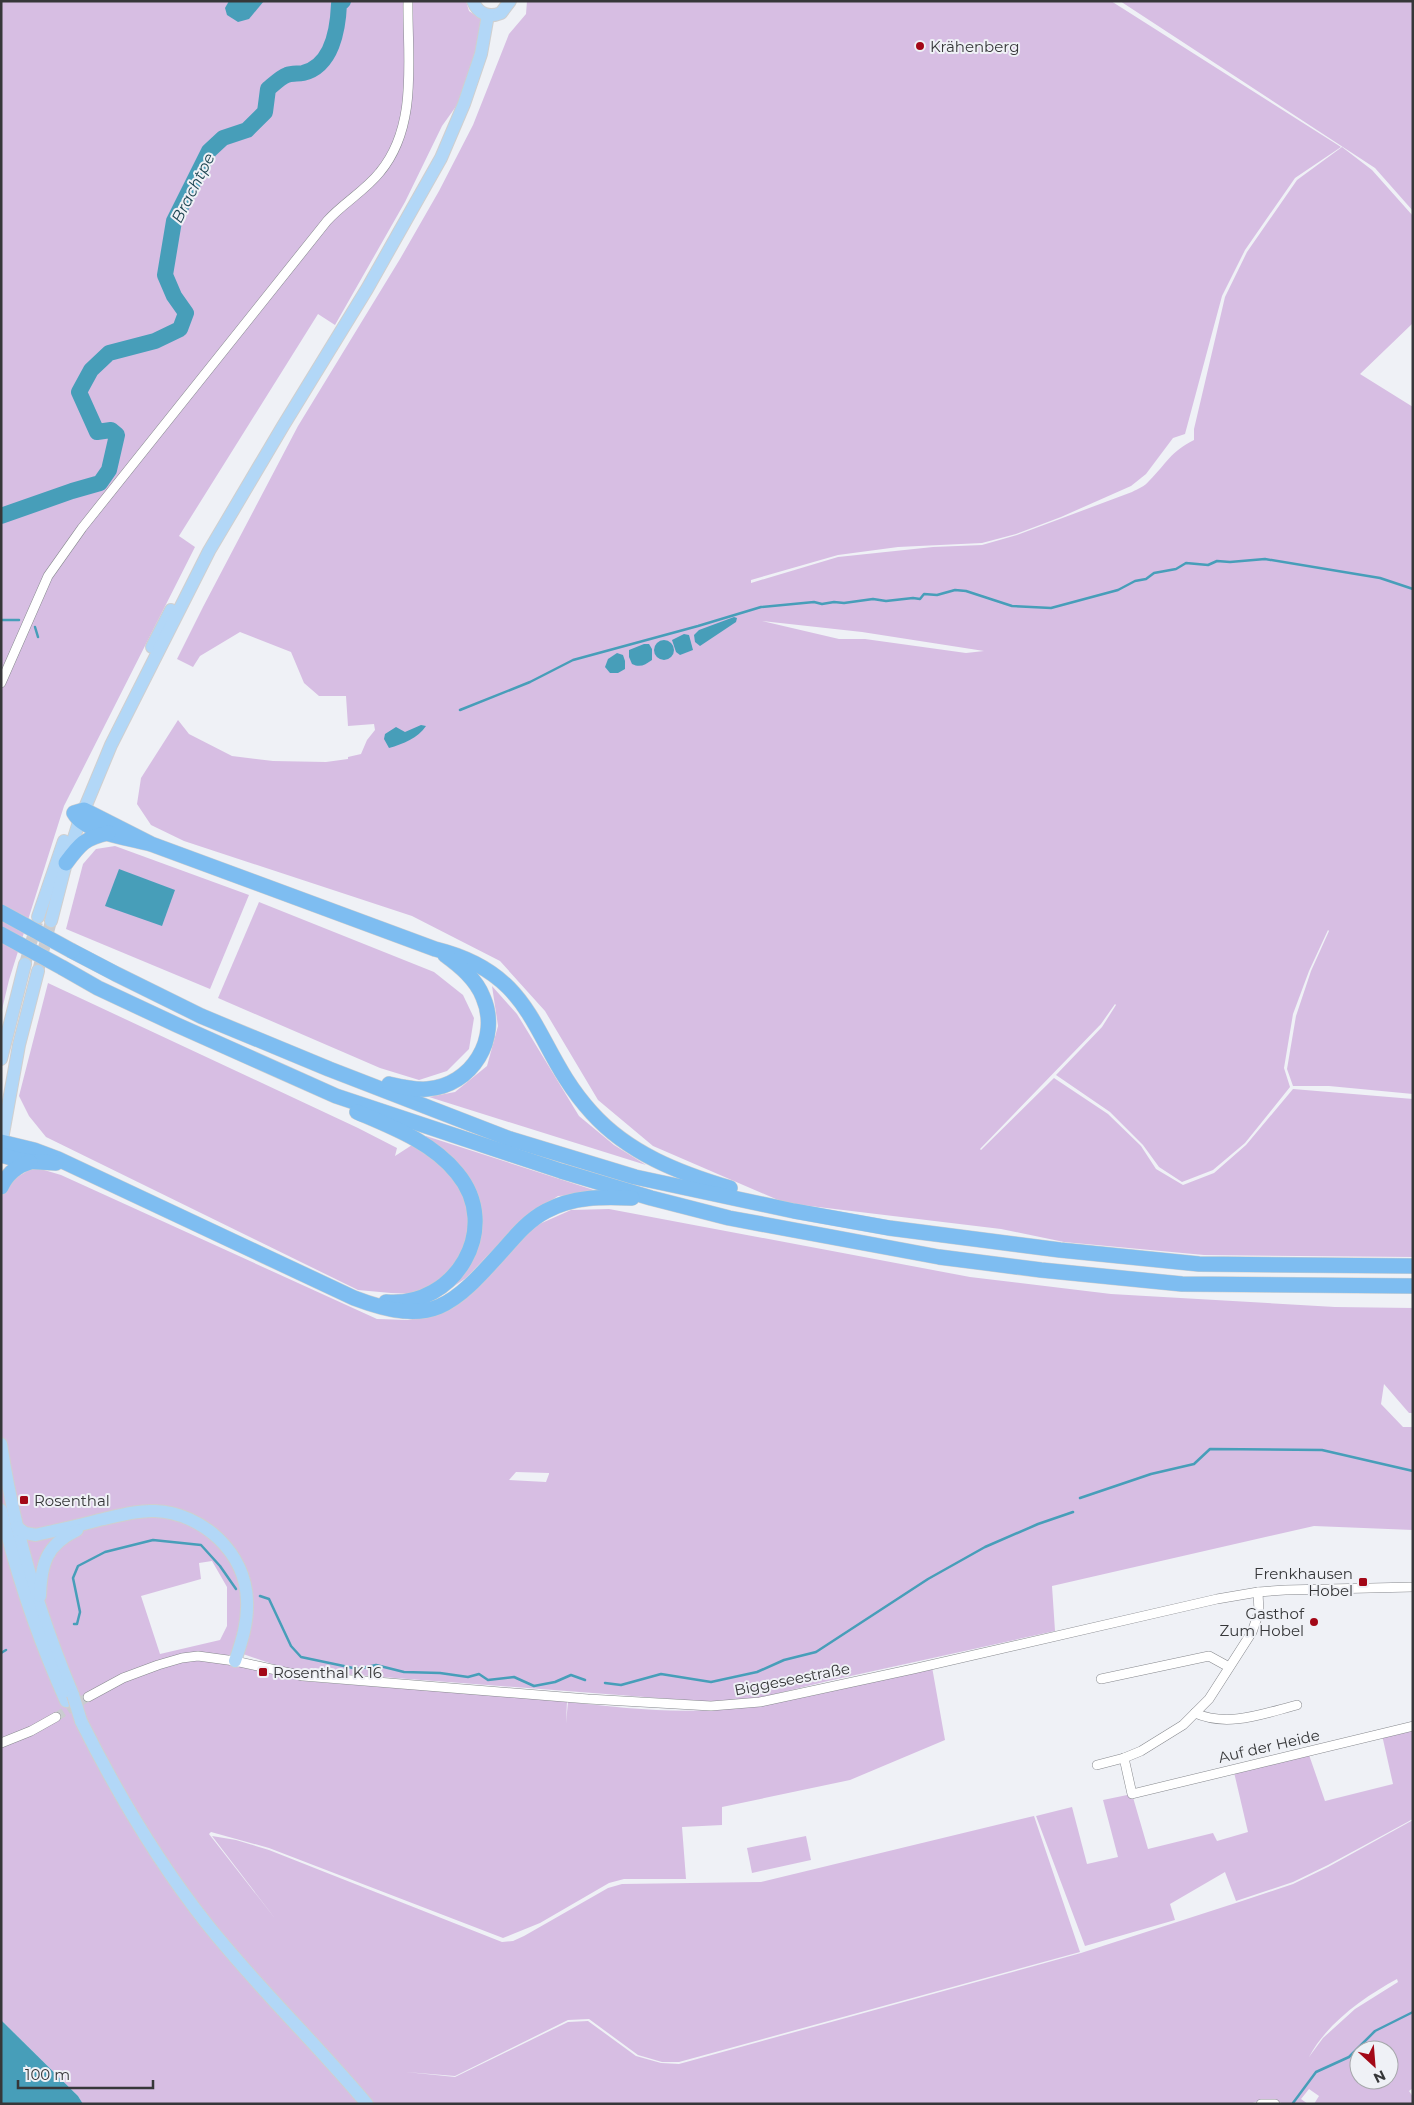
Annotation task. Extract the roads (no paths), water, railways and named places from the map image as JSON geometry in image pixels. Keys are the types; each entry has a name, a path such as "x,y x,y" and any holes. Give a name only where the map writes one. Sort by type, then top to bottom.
{"highway":[{"path":"79,815 108,833 151,844"},
{"path":"79,815 151,844 435,949 460,956 477,964 493,974 512,991 529,1011 562,1072 581,1100 604,1125 624,1142 646,1156 674,1169 718,1185 765,1197 794,1211"},
{"path":"66,862 81,843 92,837 108,833"},
{"path":"1,912 116,974 201,1016 329,1069 510,1139 635,1176 794,1211 889,1228 1013,1244 1199,1264 1413,1266"},
{"path":"1,934 98,988 336,1096 561,1171 651,1198 729,1218 939,1257 1042,1270 1182,1284 1413,1286"},
{"path":"329,1069 417,1089 445,1086 469,1070 480,1055 487,1039 489,1021 486,1004 474,980 435,949"},
{"path":"336,1096 353,1110 403,1132 441,1156 457,1172 468,1189 475,1217 474,1236 464,1264 436,1292 417,1299 398,1302 354,1298"},
{"path":"1,1143 34,1150 75,1167 354,1298 381,1308 400,1312 419,1312 439,1307 466,1290 518,1232 546,1211 567,1202 588,1198 651,1198"},
{"path":"1,1155 14,1160 52,1162 75,1167"},
{"path":"1,1187 10,1172 20,1165 30,1162"}],"main road":[{"path":"473,1 477,10 488,15 501,13 510,1"},
{"path":"38,917 108,743 162,625 191,581 367,289 441,158 464,104 481,54 488,15"},
{"path":"51,921 79,815"},
{"path":"1,1059 25,964"},
{"path":"1,1143 19,1045 38,971"},
{"path":"1,1444 17,1527 69,1698"},
{"path":"1,1510 7,1553 46,1656 129,1811 182,1890 246,1968 367,2104"},
{"path":"17,1527 25,1533 36,1535 138,1512 172,1513 190,1518 220,1538 232,1554 242,1574 247,1601 244,1632 236,1661"},
{"path":"39,1604 41,1572 46,1556 65,1537 98,1521"}],"street":[{"path":"1,683 48,576 82,528 327,221 339,208 369,184 391,156 406,112 410,76 408,1"},
{"name":"Biggeseestraße","path":"88,1697 123,1678 182,1658 198,1656 236,1661 303,1676 588,1700 711,1706 760,1702 1217,1599 1258,1592 1413,1587"},
{"path":"1097,1765 1124,1758 1141,1751 1183,1725 1209,1699 1252,1632 1259,1612 1258,1592"},
{"path":"1102,1679 1209,1656 1229,1667"},
{"path":"1195,1713 1222,1720 1237,1719 1297,1705"},
{"path":"1,1743 31,1731 56,1717"},
{"name":"Auf der Heide","path":"1124,1758 1132,1794 1413,1726"},
{"path":"1261,2104 1275,2104"}],"water":[{"path":"229,1 264,1 249,19 238,22 227,15 225,8"},
{"path":"734,617 737,618 736,622 700,646 695,642 694,635 699,630"},
{"path":"684,634 689,635 693,650 680,655 676,652 672,640"},
{"path":"664,640 671,643 674,650 671,657 664,660 657,657 654,650 657,643"},
{"path":"649,644 652,649 652,660 638,666 632,664 629,650"},
{"path":"617,653 623,655 625,669 618,673 610,673 605,667 608,659"},
{"path":"421,725 426,726 419,734 400,745 389,748 384,739 385,734 396,727 405,732"},
{"path":"119,869 175,890 162,926 105,906"},
{"path":"1,2020 78,2096 83,2104 1,2104"}],"waterway":[{"name":"Brachtpe","path":"1,516 100,483 109,470 117,435 111,430 97,432 79,392 91,370 109,353 155,341 180,329 186,313 174,296 165,275 174,221 209,151 223,138 247,130 265,112 268,89 282,77 303,73 321,63 332,45 339,4 343,1"},
{"path":"460,710 530,682 573,660 761,607 814,602 822,604 844,603 873,599 886,601 920,599 924,594 937,595 955,590 966,591 1012,606 1051,608 1118,590 1135,581 1146,579 1154,573 1176,569 1186,563 1208,565 1217,561 1230,562 1265,559 1380,578 1413,589"},
{"path":"1,620 19,620"},
{"path":"35,627 38,637"},
{"path":"1080,1498 1151,1474 1194,1464 1210,1449 1322,1450 1413,1471"},
{"path":"605,1683 621,1685 661,1674 711,1682 757,1672 784,1660 816,1652 928,1579 985,1547 1038,1524 1073,1512"},
{"path":"74,1624 77,1624 80,1612 73,1578 78,1566 105,1552 153,1540 201,1545 220,1566 236,1589"},
{"path":"260,1596 269,1599 291,1646 301,1657 358,1669 376,1665 404,1672 440,1673 468,1677 479,1674 488,1680 514,1677 534,1686 555,1682 571,1675 585,1680"},
{"path":"1,1653 6,1650"},
{"path":"1293,2103 1316,2072 1349,2057 1375,2031 1413,2012"}],"tunnel":[{"path":"38,971 51,921"},
{"path":"25,964 37,922"},
{"path":"56,1717 88,1697"}],"place":[{"name":"Krähenberg","path":"920,46"},
{"name":"Rosenthal","path":"24,1500"},
{"name":"Frenkhausen Hobel","path":"1363,1582"},
{"name":"Gasthof Zum Hobel","path":"1314,1622"},
{"name":"Rosenthal K 16","path":"263,1672"}]}
